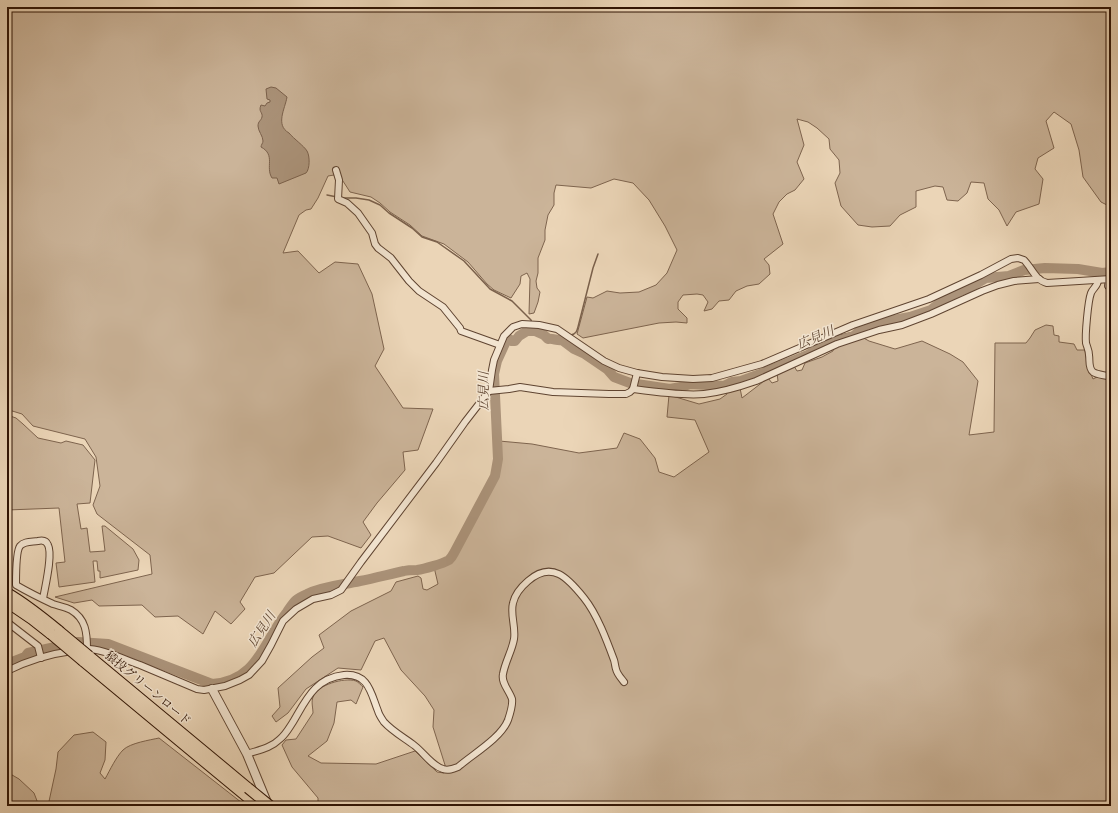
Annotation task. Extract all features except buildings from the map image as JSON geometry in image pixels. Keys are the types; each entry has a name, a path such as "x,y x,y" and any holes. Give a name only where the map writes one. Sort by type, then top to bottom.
{"main road":[{"name":"猿投グリーンロード","path":"7,593 36,612 55,633"},
{"name":"猿投グリーンロード","path":"7,602 86,653 269,806"},
{"name":"猿投グリーンロード","path":"86,653 258,806"}],"street":[{"path":"336,170 339,183 338,196 358,213 372,233 375,244 378,248 391,258 419,291 443,307 461,331 500,345"},
{"path":"7,671 27,662 60,652 86,653 98,651 123,658 198,689 204,690 224,686 249,675 262,661 283,621 296,609 313,599 331,595 341,590 465,422 491,391 492,370 500,345 504,336 513,326 530,324 557,329 604,361 637,374 693,379 719,376 762,364 853,325 943,293 1014,258 1021,258 1043,282 1052,283 1110,279 1108,286 1111,289"},
{"path":"634,388 648,391 692,394 710,393 742,386 837,344 879,330 902,325 931,314 982,291 1014,281 1038,278"},
{"path":"1098,280 1097,285 1091,295 1086,344 1089,353 1089,364 1091,370 1094,373 1111,376"},
{"path":"491,391 520,387 553,392 626,394 634,388 637,374"},
{"path":"43,599 50,559 48,543 41,540 24,543 19,549 16,585 43,599 54,604 71,610 80,617 87,633 86,653"},
{"path":"247,754 270,746 282,738 309,695 320,684 334,676 346,675 356,676 368,686 372,693 378,713 386,723 399,735 415,746 436,767 445,770 458,767 495,737 502,730 507,721 511,710 512,700 504,682 503,675 513,647 513,603 519,590 526,582 535,575 543,572 552,571 558,573 572,584 585,599 601,630 615,663 616,671 624,682"},
{"path":"7,622 39,648 41,658"},
{"path":"212,689 247,754 269,806"}],"shaded area":[{"path":"7,7 1111,7 1111,207 1101,202 1083,177 1079,150 1071,124 1054,112 1046,121 1054,148 1038,158 1035,169 1043,179 1039,204 1016,212 1007,226 999,210 988,199 984,183 971,182 967,193 958,201 947,200 943,187 935,186 916,191 916,207 900,215 890,226 872,227 858,225 841,206 835,183 840,173 839,160 830,149 829,139 808,122 797,119 804,145 797,162 804,179 795,190 787,194 779,202 773,214 783,244 764,259 769,265 770,274 759,284 747,286 736,291 729,300 719,301 712,309 704,311 708,302 703,295 683,295 678,302 678,309 687,318 687,323 659,323 583,338 577,334 587,297 593,298 607,291 620,293 639,292 656,285 667,273 677,250 665,226 649,200 633,183 614,179 591,188 556,185 554,205 548,215 545,240 538,258 538,273 536,281 537,288 540,292 538,302 534,313 529,314 530,279 527,273 521,276 520,284 511,298 494,290 468,262 444,244 422,236 410,225 371,197 350,192 341,178 334,175 328,176 311,209 306,210 299,215 283,253 298,251 319,273 335,262 358,264 372,294 384,349 375,366 403,408 433,409 418,450 403,452 405,470 363,522 371,535 361,548 328,536 312,537 274,573 255,577 240,602 245,609 231,624 215,611 203,634 178,616 155,617 142,605 99,606 92,600 74,603 55,597 152,574 150,555 97,514 93,505 100,486 96,457 85,439 33,426 22,414 7,410"},
{"path":"271,87 276,88 287,97 282,116 282,126 306,149 309,159 309,166 306,173 279,184 277,178 272,178 270,174 269,157 265,150 261,147 263,139 258,126 258,123 262,117 260,109 261,105 265,106 270,102 270,100 267,99 266,89"},
{"path":"1046,325 1053,326 1054,335 1059,336 1059,342 1074,344 1077,350 1085,350 1088,367 1093,379 1099,376 1111,380 1111,806 318,806 318,798 292,767 282,745 286,740 296,739 313,713 313,697 325,686 338,681 351,680 356,681 363,687 356,704 351,700 337,702 334,723 327,741 308,756 321,763 376,764 415,751 437,772 444,773 445,765 433,727 434,710 425,696 401,670 384,638 375,641 361,670 338,668 306,689 288,713 276,722 272,716 280,707 278,688 324,648 319,635 351,611 391,591 396,582 418,576 421,578 423,589 427,590 438,584 434,567 449,562 455,554 497,479 499,467 499,441 532,444 579,453 617,448 624,433 640,439 655,458 659,472 674,477 709,452 695,420 667,417 669,395 699,404 720,399 727,394 726,391 740,388 742,398 768,378 772,383 778,381 777,373 794,366 797,371 802,370 805,363 833,351 835,336 853,332 869,341 895,349 922,341 963,362 978,381 969,435 994,432 995,343 1026,343 1035,330"},
{"path":"7,415 16,418 38,438 61,443 66,441 83,445 95,460 90,503 77,504 81,529 87,528 90,552 105,551 102,526 105,526 133,549 139,560 138,570 100,578 100,571 98,571 97,561 93,561 95,582 59,587 56,563 65,562 59,508 7,510"},
{"path":"93,732 106,742 105,760 100,773 105,779 123,750 130,745 159,738 246,806 48,806 58,752 74,735"},
{"path":"7,772 19,779 34,793 39,806 7,806"}],"waterway":[{"path":"327,195 337,197"},
{"path":"342,198 369,200 380,205 422,237 437,242 464,261 490,289 512,301 531,320 532,323"},
{"path":"571,335 577,330 598,254"},
{"name":"広見川","path":"7,664 25,657 28,653 78,642 108,644 212,684 227,681 240,676 250,668 291,606 300,598 313,591 326,587 420,569 438,565 449,560 454,554 495,476 498,459 494,374 497,361 507,339 515,341 519,336 527,331 535,331 544,335 548,339 562,340 607,369 614,377 630,383 670,389 690,384 724,386 808,355 822,346 854,336 866,325 910,317 931,310 946,298 969,288 986,278 1009,276 1024,270 1045,268 1078,269 1102,273 1111,272"},
{"name":"広見川","path":"533,327 535,331"}]}
